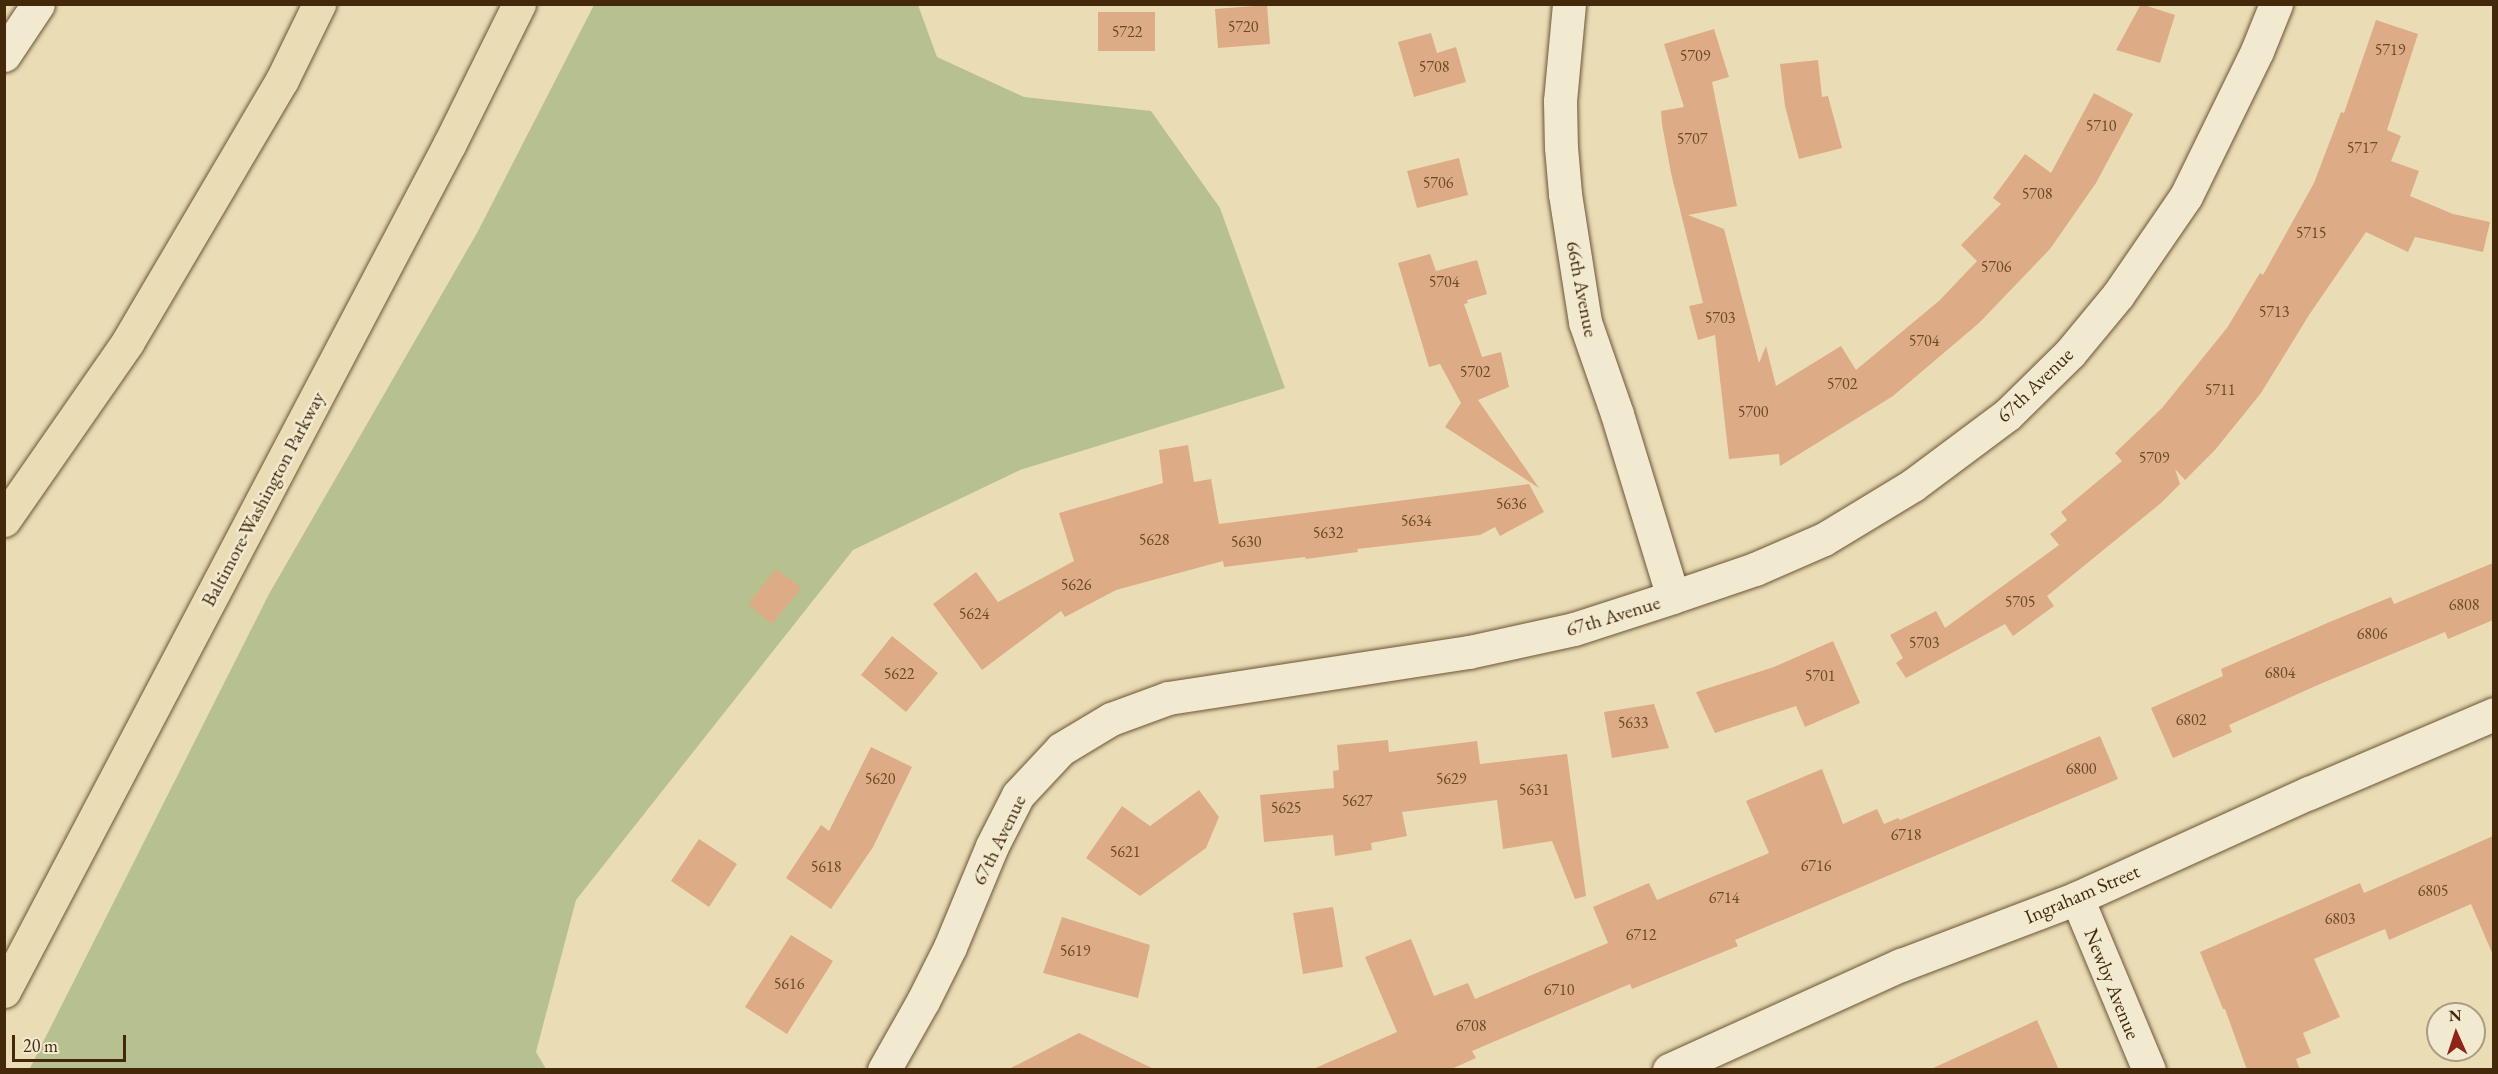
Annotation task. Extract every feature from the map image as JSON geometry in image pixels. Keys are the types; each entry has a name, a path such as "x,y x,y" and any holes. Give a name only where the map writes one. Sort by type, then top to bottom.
{"highway":[{"path":"4,520 127,343 282,80 319,4"},
{"name":"Baltimore-Washington Parkway","path":"4,991 450,143 519,4"}],"street":[{"path":"4,55 38,4"},
{"name":"66th Avenue","path":"1569,4 1560,101 1561,147 1565,195 1586,322 1617,414 1673,597"},
{"name":"67th Avenue","path":"884,1070 950,947 992,846 1018,795 1061,748 1111,720 1168,698 1469,652 1574,629 1755,569 1824,538 1912,485 2007,415 2070,353 2118,295 2186,196 2257,51 2276,4"},
{"name":"Ingraham Street","path":"1669,1070 1901,965 2077,898 2309,793 2493,714"},
{"name":"Newby Avenue","path":"2077,898 2149,1070"}],"green space":[{"path":"594,5 918,5 937,57 1024,97 1151,111 1220,208 1285,388 1020,470 853,550 576,900 536,1052 546,1069 29,1070 269,594 477,233"}],"building":[{"path":"2141,4 2175,15 2160,63 2116,50"},
{"path":"1267,5 1270,44 1218,48 1215,9"},
{"path":"1098,12 1155,12 1155,51 1098,51"},
{"path":"2376,20 2418,34 2387,130 2401,136 2391,161 2419,171 2410,196 2453,214 2490,222 2483,252 2415,237 2408,252 2366,232 2309,315 2261,393 2215,450 2185,480 2175,469 2180,484 2161,503 2047,596 2054,606 2013,636 2005,624 1906,678 1896,663 1903,658 1890,635 1936,611 1945,628 2059,545 2050,534 2067,520 2061,512 2122,461 2115,453 2162,408 2227,328 2260,273 2263,275 2314,183 2341,112 2344,113"},
{"path":"1714,29 1729,77 1712,82 1737,206 1688,215 1724,229 1759,363 1766,346 1776,386 1841,346 1856,370 1940,300 1977,261 1961,245 2001,204 1993,198 2025,154 2051,173 2094,93 2133,114 2096,183 2050,249 1979,323 1893,396 1780,466 1779,454 1729,459 1715,335 1698,340 1689,306 1703,303 1671,173 1662,124 1661,111 1684,107 1664,44"},
{"path":"1431,33 1437,53 1456,47 1466,82 1414,97 1398,42"},
{"path":"1818,60 1822,97 1828,96 1842,148 1799,159 1785,106 1780,64"},
{"path":"1459,158 1468,195 1417,208 1407,171"},
{"path":"1430,254 1436,271 1477,260 1487,294 1467,300 1468,303 1464,304 1482,357 1501,352 1509,387 1478,400 1539,488 1445,427 1461,403 1440,364 1429,367 1398,263"},
{"path":"1188,445 1194,482 1211,479 1219,524 1529,484 1544,512 1500,536 1495,527 1480,535 1357,549 1358,552 1306,559 1305,557 1224,567 1223,561 1116,590 1065,617 1061,611 982,670 933,604 976,572 998,602 1074,561 1059,513 1163,483 1159,450"},
{"path":"2493,563 2493,620 2448,639 2445,632 2320,684 2229,725 2232,732 2173,758 2151,708 2223,676 2221,669 2332,621 2391,597 2394,604"},
{"path":"776,569 801,588 772,624 748,604"},
{"path":"892,636 938,673 906,712 861,675"},
{"path":"1833,641 1860,703 1805,727 1796,706 1715,733 1696,692 1774,667"},
{"path":"1654,704 1669,748 1612,758 1604,712"},
{"path":"2100,736 2118,779 1735,940 1738,946 1632,989 1630,984 1472,1051 1476,1058 1449,1070 1311,1070 1397,1032 1365,957 1411,939 1434,996 1468,983 1475,999 1608,943 1593,907 1649,883 1657,900 1769,853 1746,801 1822,769 1843,824 1877,809 1884,824 1898,818 1900,820"},
{"path":"1388,740 1389,752 1477,741 1480,764 1567,754 1586,896 1575,899 1552,841 1503,849 1497,800 1402,812 1407,836 1371,843 1372,850 1335,856 1333,835 1264,842 1260,795 1334,788 1333,771 1339,770 1337,745"},
{"path":"871,747 912,767 873,847 831,909 786,878 821,825 829,831"},
{"path":"1199,790 1219,817 1206,848 1140,896 1086,858 1122,806 1150,826"},
{"path":"2493,836 2493,955 2471,904 2389,940 2385,929 2314,959 2340,1017 2303,1033 2311,1053 2296,1059 2300,1070 2247,1070 2225,1009 2223,1009 2200,952 2360,883 2364,893"},
{"path":"699,839 737,864 709,907 671,881"},
{"path":"1333,907 1343,967 1303,974 1293,913"},
{"path":"1062,917 1150,945 1138,998 1043,973"},
{"path":"791,935 833,961 787,1034 745,1007"},
{"path":"2037,1020 2059,1070 1929,1070"},
{"path":"1079,1033 1156,1070 1007,1070"}]}
